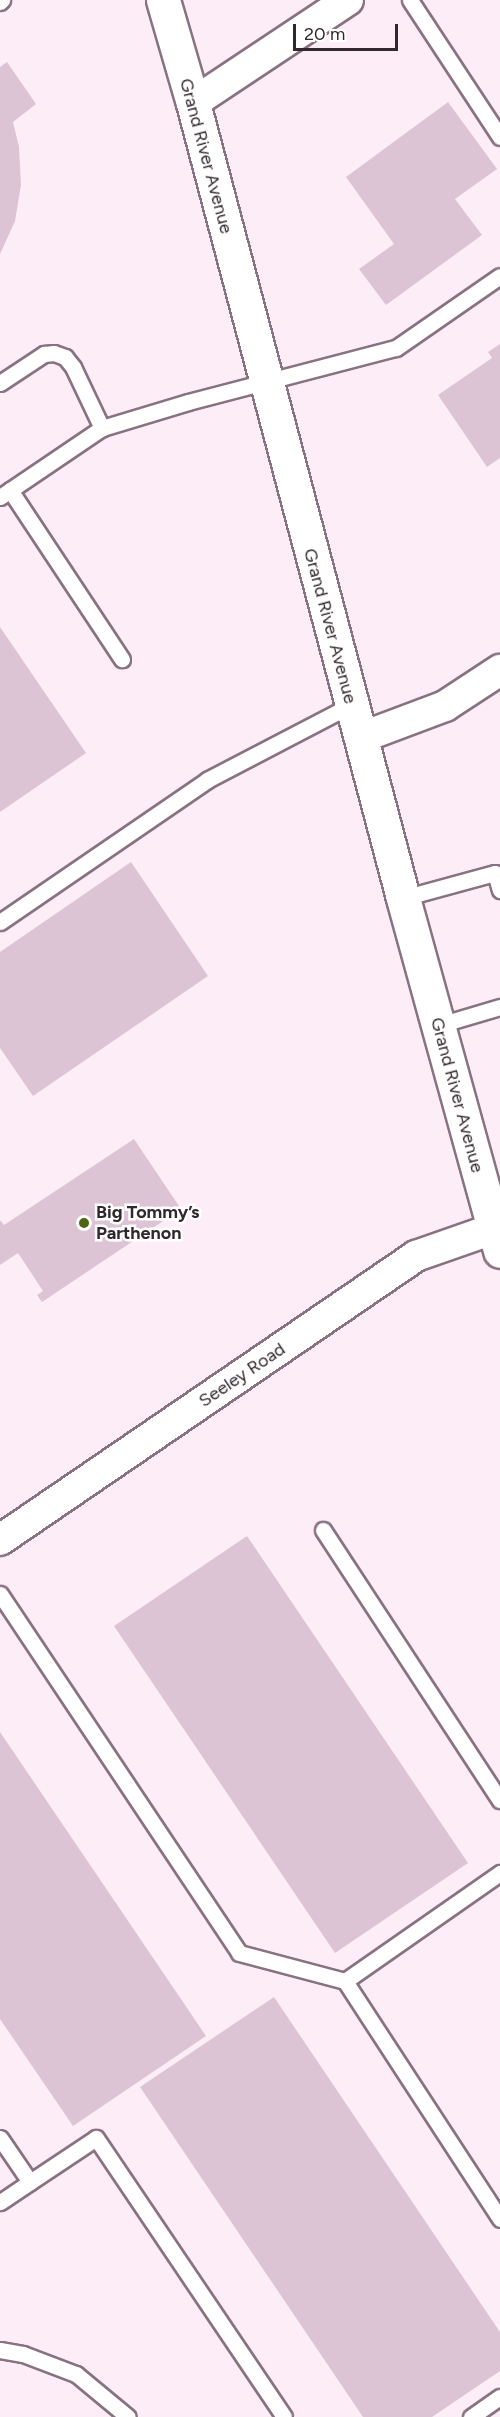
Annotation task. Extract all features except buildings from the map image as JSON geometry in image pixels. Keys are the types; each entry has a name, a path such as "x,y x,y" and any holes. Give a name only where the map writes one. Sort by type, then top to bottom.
{"main road":[{"name":"Grand River Avenue","path":"163,0 193,103 351,705 496,1240"}],"street":[{"path":"193,103 348,0"},
{"path":"360,738 445,706 500,670"},
{"name":"Seeley Road","path":"0,1539 416,1256 496,1240"}],"lane":[{"path":"410,0 500,137"},
{"path":"122,659 5,493 102,428 266,381 396,348 500,276"},
{"path":"0,382 44,354 54,353 65,357 73,368 102,428"},
{"path":"0,922 207,780 351,705"},
{"path":"403,898 495,873 500,890"},
{"path":"439,1025 500,1007"},
{"path":"323,1530 500,1800"},
{"path":"0,1594 239,1953 345,1982 500,2219"},
{"path":"345,1982 500,1874"},
{"path":"0,2138 30,2182"},
{"path":"0,2202 96,2138 284,2417"},
{"path":"0,2350 23,2354 76,2374 128,2417"},
{"path":"471,2417 500,2397"}],"place":[{"name":"Big Tommy’s Parthenon","path":"84,1223"}]}
